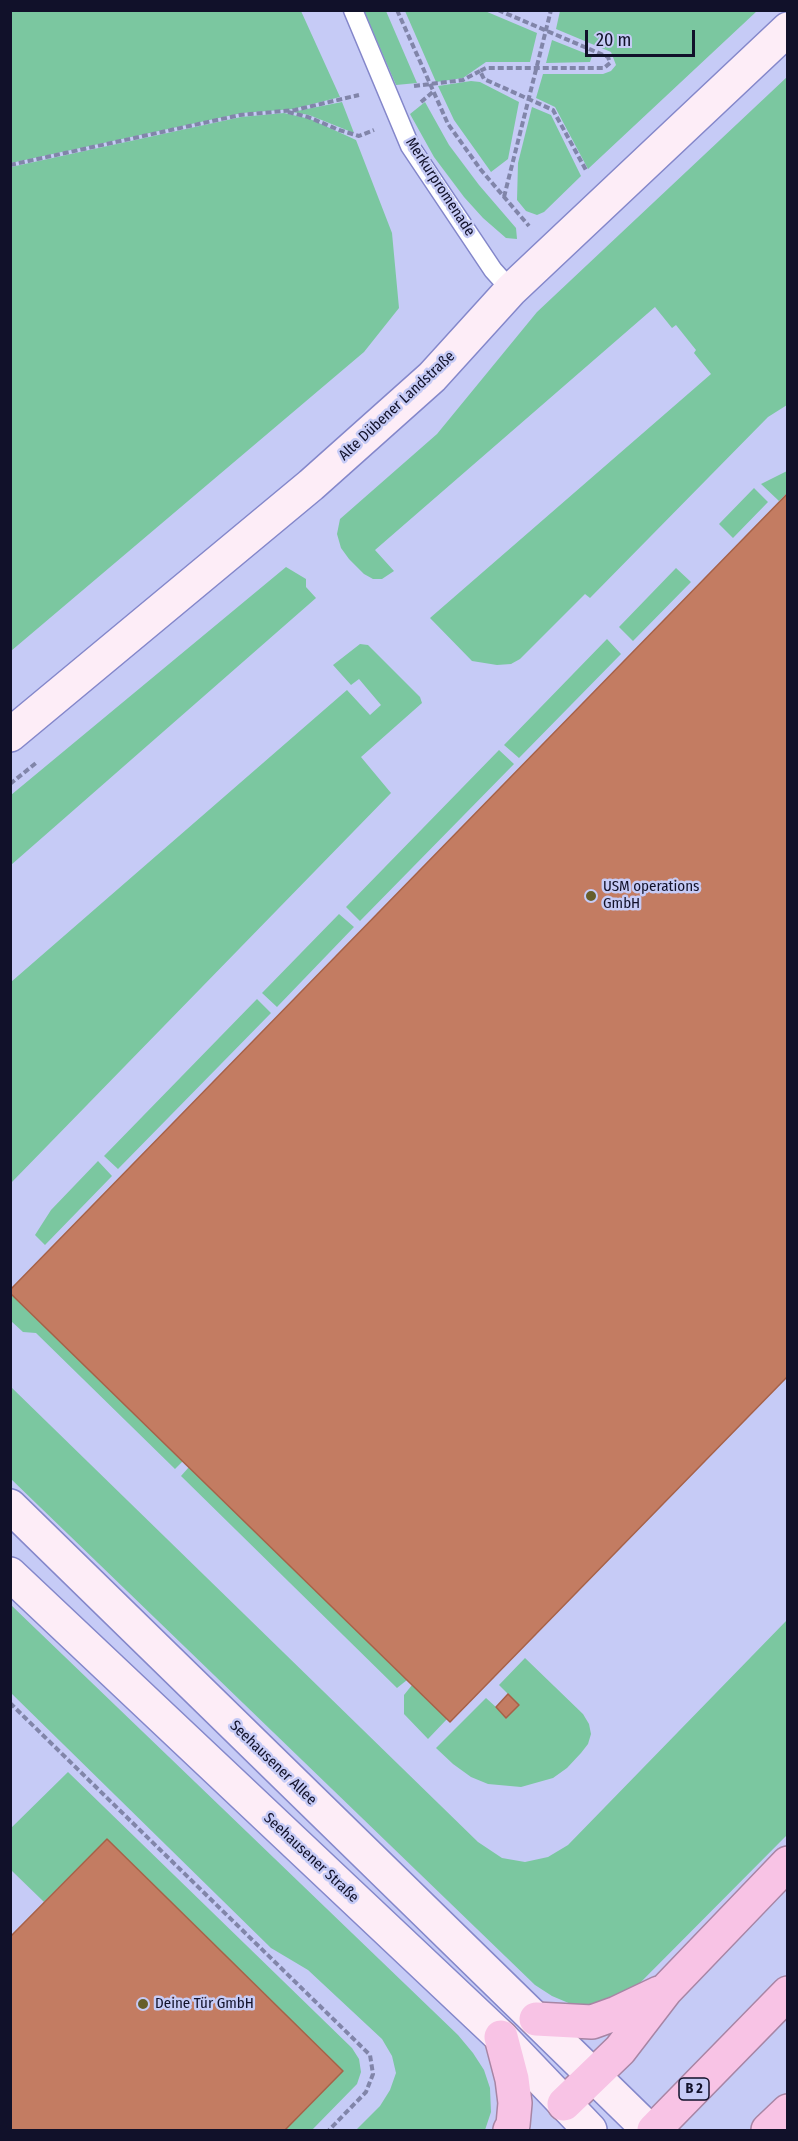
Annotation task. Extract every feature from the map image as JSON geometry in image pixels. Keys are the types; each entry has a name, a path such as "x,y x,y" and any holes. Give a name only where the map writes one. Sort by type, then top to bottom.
{"highway":[{"path":"564,2104 620,2050 666,1990 788,1863"},
{"path":"536,2019 592,2022 666,1990"},
{"name":"B 2","path":"651,2130 788,1993"},
{"path":"501,2037 512,2079 515,2103 513,2125 510,2130"},
{"path":"768,2130 788,2111"}],"main road":[{"name":"Alte Dübener Landstraße","path":"10,735 320,477 432,377 511,290 788,28"},
{"name":"Seehausener Allee","path":"10,1506 536,2019"},
{"name":"Seehausener Straße","path":"10,1574 501,2037"},
{"path":"536,2019 651,2130"},
{"path":"501,2037 590,2130"}],"lane":[{"name":"Merkurpromenade","path":"353,10 410,146 493,270 511,290"}],"path":[{"path":"397,10 448,124 504,198 551,251"},
{"path":"10,165 240,115 295,110 386,88 463,80 486,68 604,68 610,63 608,57 498,10"},
{"path":"504,198 551,10"},
{"path":"480,71 484,79 553,110 603,202"},
{"path":"284,111 308,117 359,136 399,120 434,91"},
{"path":"10,1703 370,2055 373,2073 366,2092 328,2130"}],"green space":[{"path":"11,10 301,11 340,97 293,109 242,113 11,163"},
{"path":"560,10 757,11 588,169 555,107 536,98 543,74 603,74 611,71 616,65 611,52 556,29"},
{"path":"364,11 386,11 417,83 396,85"},
{"path":"405,11 485,11 537,33 530,62 486,62 463,78 436,82"},
{"path":"552,40 592,56 590,62 546,63"},
{"path":"787,77 787,405 768,417 590,598 585,594 520,659 511,664 497,665 472,661 430,618 711,374 676,325 672,328 655,307 375,550 394,571 382,579 373,579 364,574 341,548 337,534 340,519 437,434 537,312"},
{"path":"471,81 480,82 519,102 508,159 491,172 454,120 438,86"},
{"path":"342,102 354,133 309,115 292,112"},
{"path":"425,102 449,145 516,228 517,239 506,238 483,218 434,157 410,114"},
{"path":"532,107 551,115 581,176 544,212 537,215 526,211 517,200 518,163"},
{"path":"284,113 310,119 356,140 392,233 399,308 364,352 11,651 11,167 241,117"},
{"path":"787,471 787,493 779,501 761,484"},
{"path":"754,488 768,502 733,538 719,524"},
{"path":"286,567 306,579 306,587 316,598 11,865 11,795"},
{"path":"676,568 691,582 633,641 619,627"},
{"path":"607,639 621,654 519,758 504,745"},
{"path":"360,644 368,645 420,697 422,703 361,757 391,793 11,1183 11,982 347,690 370,715 381,705 359,679 351,685 333,665"},
{"path":"499,750 514,764 360,921 346,907"},
{"path":"339,914 354,927 277,1007 262,993"},
{"path":"257,999 271,1013 118,1169 104,1156"},
{"path":"98,1161 112,1176 45,1245 35,1235 51,1210"},
{"path":"10,1293 183,1461 175,1469 36,1333 23,1332 11,1321"},
{"path":"10,1386 478,1842 502,1858 525,1862 548,1857 568,1845 787,1620 787,1835 625,1998 616,2004 578,2007 552,1996 535,1985 11,1479"},
{"path":"189,1467 407,1680 397,1688 181,1476"},
{"path":"11,1605 458,2035 484,2070 490,2088 491,2112 485,2130 356,2130 380,2106 390,2090 396,2073 392,2056 382,2039 308,1970 271,1948 11,1693"},
{"path":"525,1658 583,1714 589,1724 591,1734 588,1744 581,1753 567,1768 553,1778 521,1787 488,1784 471,1777 436,1748 486,1698 507,1717 519,1705 499,1685"},
{"path":"412,1685 447,1719 428,1739 404,1714 404,1695"},
{"path":"68,1772 352,2048 359,2059 361,2072 357,2084 312,2130 285,2130 343,2071 107,1839 44,1902 11,1870 10,1829"}],"building":[{"name":"USM operations GmbH","path":"788,493 788,1376 450,1722 10,1293 10,1290"},
{"path":"508,1694 519,1705 506,1718 496,1707"},
{"name":"Deine Tür GmbH","path":"107,1839 343,2071 285,2130 10,2130 10,1937"}],"place":[{"name":"USM operations GmbH","path":"591,896"},
{"name":"Deine Tür GmbH","path":"143,2004"}]}
